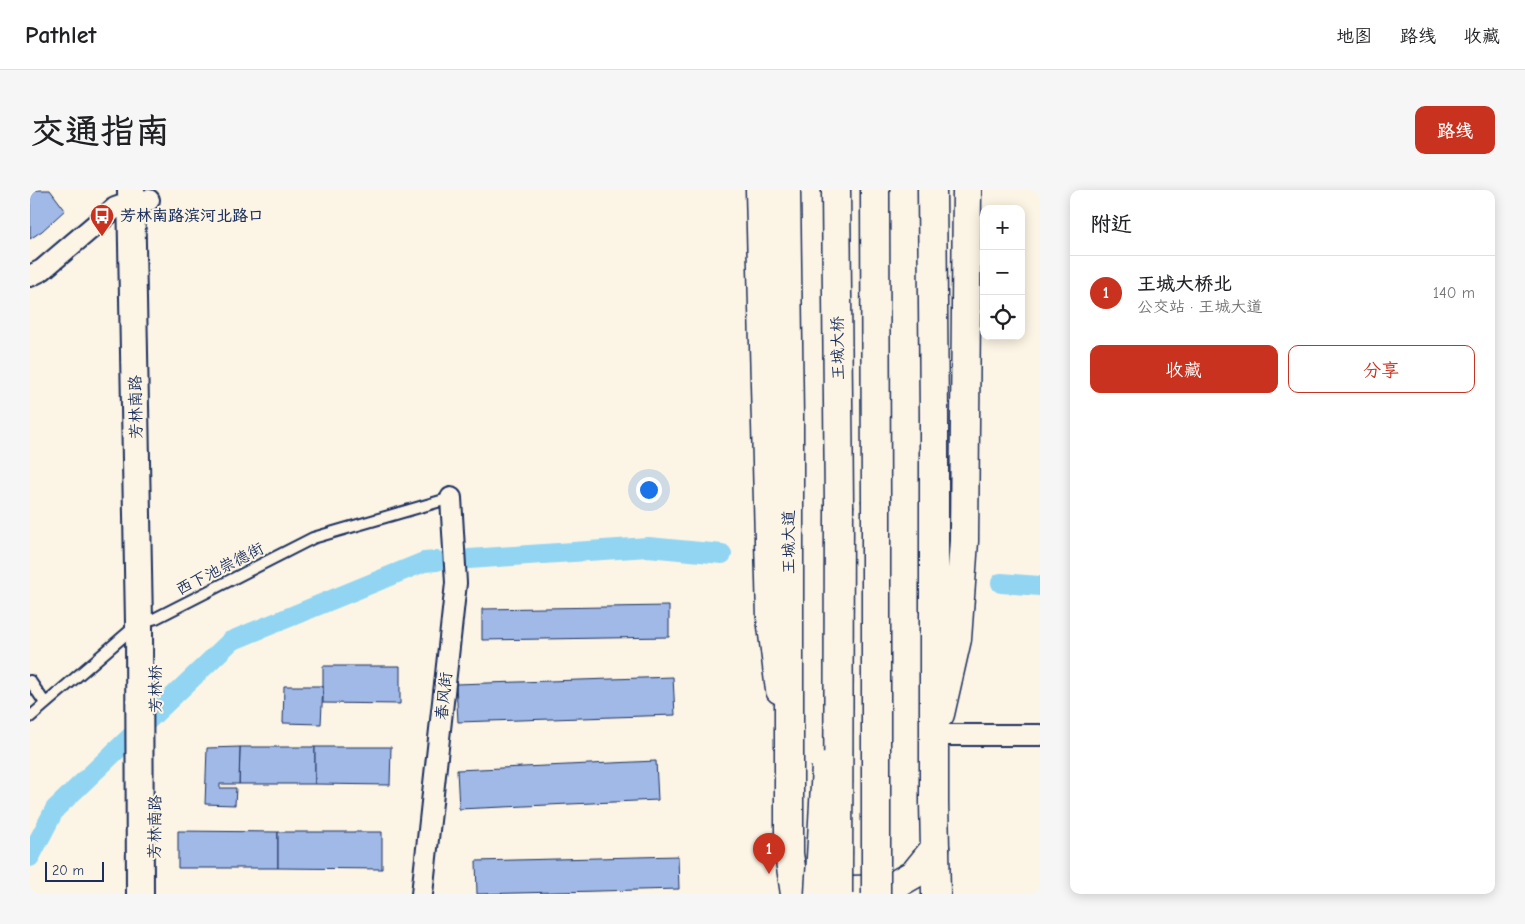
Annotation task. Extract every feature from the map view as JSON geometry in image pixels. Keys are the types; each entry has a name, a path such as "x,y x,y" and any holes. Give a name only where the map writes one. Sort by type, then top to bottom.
{"main road":[{"path":"760,190 771,618 789,762"},
{"name":"王城大道","path":"786,190 789,418 789,854 795,894"},
{"name":"王城大桥","path":"836,190 839,505"},
{"path":"875,190 876,894"},
{"path":"932,190 936,894"},
{"path":"935,735 957,639 964,541 967,190"},
{"path":"819,894 839,505"},
{"path":"838,894 839,505"},
{"path":"877,817 882,894"},
{"path":"789,854 820,882 851,890 888,889 914,874 935,848"}],"street":[{"path":"30,276 42,270 115,208 140,195"},
{"name":"芳林南路","path":"140,195 148,621"},
{"name":"春风街","path":"422,894 456,584 450,498"},
{"name":"芳林桥","path":"147,760 148,621"},
{"path":"935,735 1040,735"},
{"name":"芳林南路","path":"140,894 147,760"},
{"name":"芳林南路","path":"147,760 154,894"}],"lane":[{"name":"西下池崇德街","path":"30,717 148,621 313,538 450,498"},
{"path":"30,681 45,703"}],"building":[{"path":"30,190 50,190 65,210 30,239"},
{"path":"669,606 669,637 482,640 482,609"},
{"path":"323,666 400,666 400,704 323,703"},
{"path":"673,677 675,715 458,722 456,684"},
{"path":"284,686 323,686 321,724 283,723"},
{"path":"240,747 315,747 315,784 239,784"},
{"path":"240,747 239,784 220,784 220,788 236,788 235,805 205,804 207,748"},
{"path":"315,747 391,747 390,785 315,784"},
{"path":"656,761 658,800 459,809 457,770"},
{"path":"178,831 278,832 278,868 178,868"},
{"path":"278,832 382,832 382,869 278,868"},
{"path":"678,856 679,889 477,894 476,861"}],"waterway":[{"path":"469,559 648,547 722,554"},
{"path":"30,857 55,809 231,641 424,562 437,561"},
{"path":"1001,583 1040,586"}],"place":[{"name":"芳林南路滨河北路口","path":"102,237"},
{"name":"王城大桥北","path":"769,874"}]}
